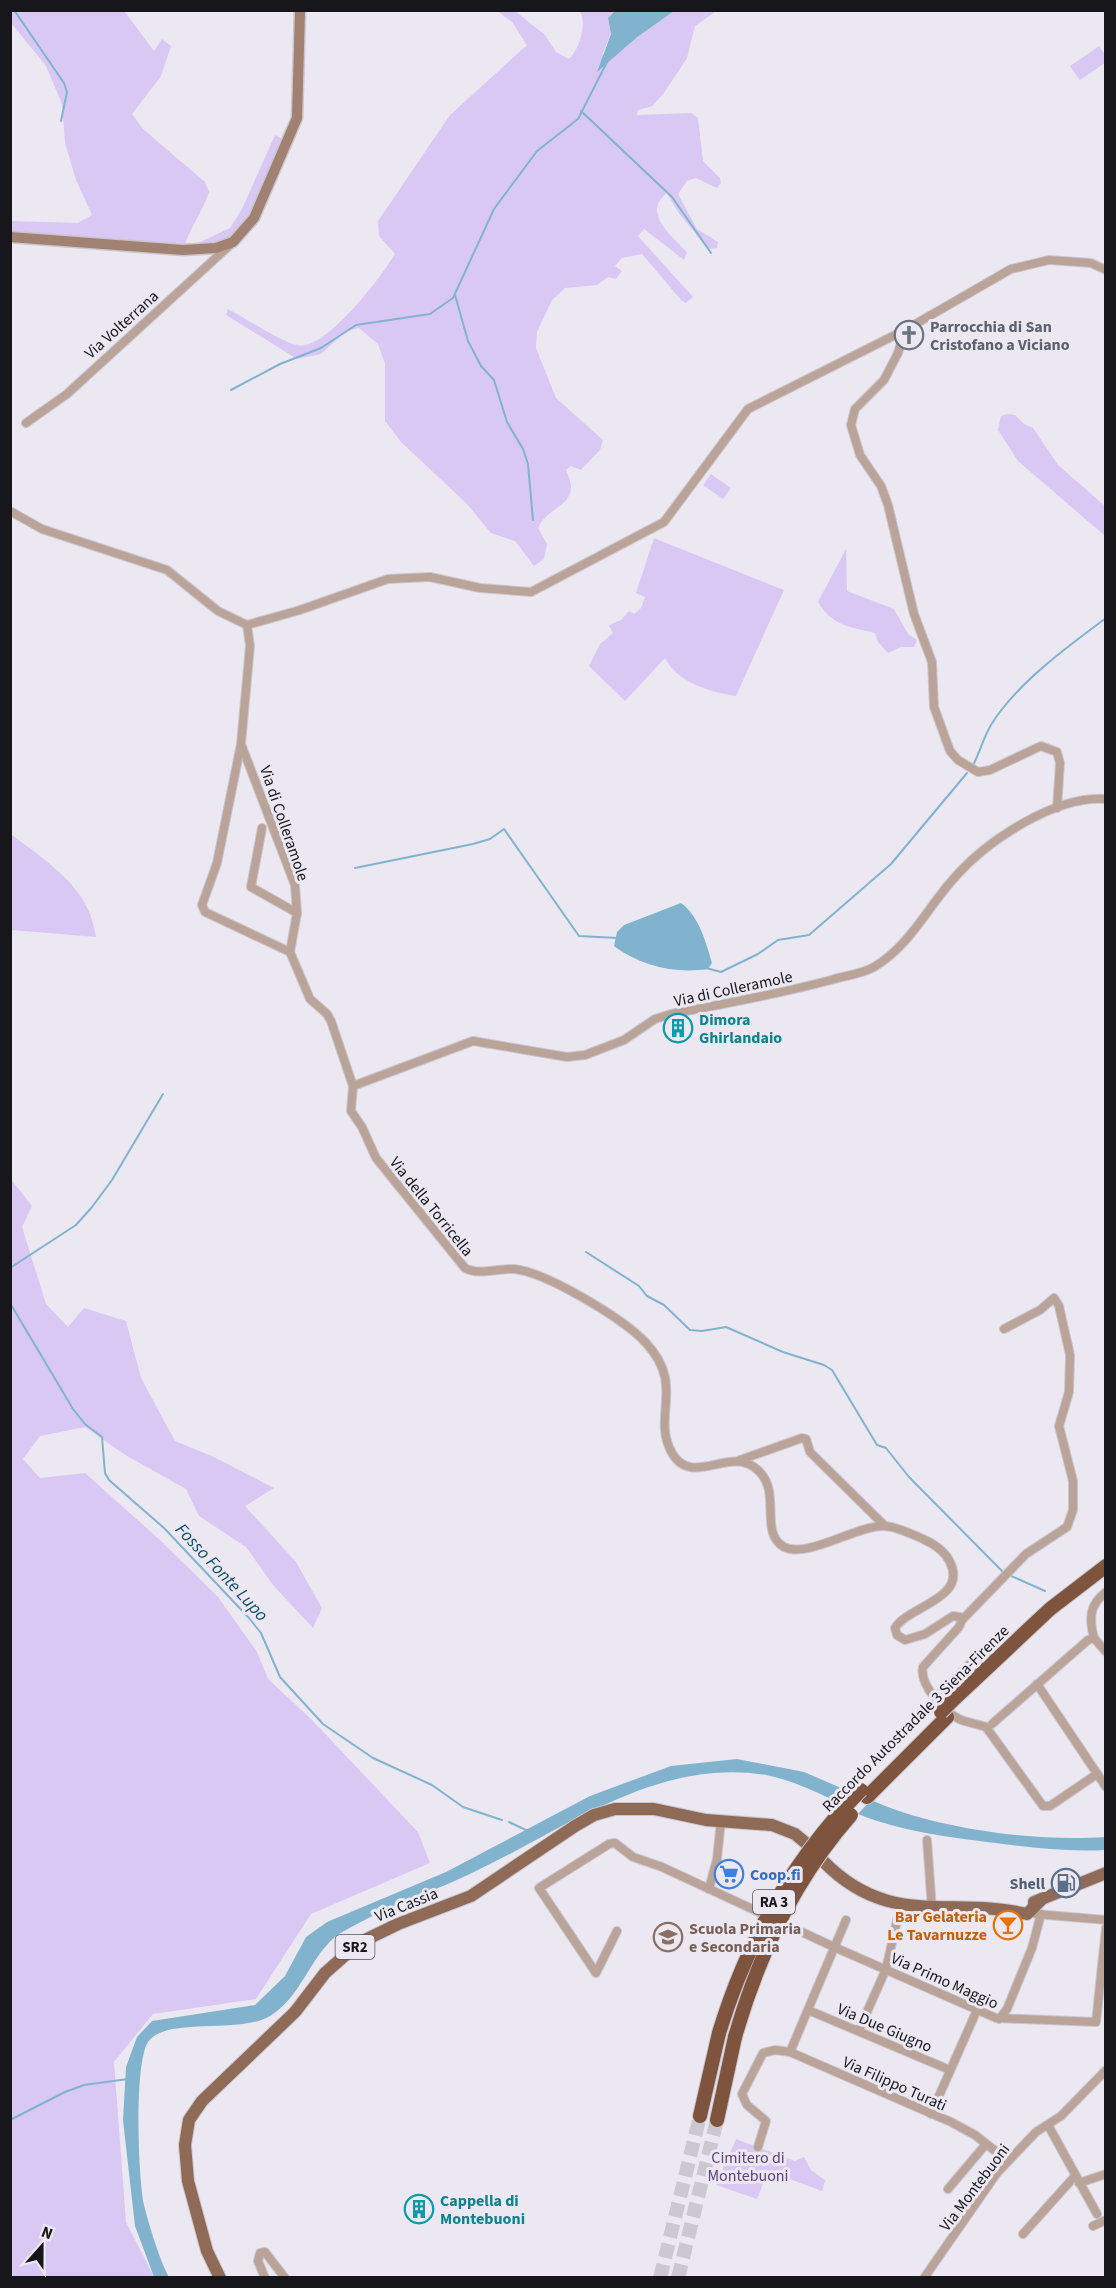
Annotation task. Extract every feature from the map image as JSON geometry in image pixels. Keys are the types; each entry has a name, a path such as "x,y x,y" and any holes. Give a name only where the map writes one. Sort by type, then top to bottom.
{"highway":[{"name":"Raccordo Autostradale 3 Siena-Firenze","path":"700,2116 719,2033 741,1969 767,1914 811,1847 1050,1609 1106,1566"},
{"name":"Raccordo Autostradale 3 Siena-Firenze","path":"949,1710 1084,1590 1106,1576"},
{"name":"Raccordo Autostradale 3 Siena-Firenze","path":"717,2120 735,2037 756,1975 783,1913 825,1846 864,1793"}],"main road":[{"name":"Via Volterrana","path":"233,242 254,218 297,118 300,10"},
{"path":"10,237 183,250 216,248 233,242"},
{"name":"Via Cassia","path":"220,2277 207,2251 188,2181 185,2145 189,2121 210,2093 275,2034 339,1959 376,1934 471,1896 594,1815 615,1809 634,1808 721,1821 772,1825 795,1834 807,1844"},
{"path":"824,1861 860,1891 932,1909 1032,1911 1042,1899 1106,1873"}],"street":[{"name":"Via Volterrana","path":"26,423 67,394 233,242"},
{"path":"10,511 42,529 167,570 218,611 247,625 300,610 388,579 430,578 480,588 531,592 664,522 748,409 905,330 1011,269 1049,260 1091,263 1106,270"},
{"path":"905,330 898,353 884,380 855,409 851,425 860,455 869,472 881,486 888,505 914,614 932,662 934,707 950,752 958,760 978,772 990,770 1041,746 1057,752 1060,763 1057,808"},
{"name":"Via di Colleramole","path":"247,625 249,646 241,744 295,885 297,913 290,952"},
{"path":"241,744 217,863 202,905 205,912 290,952 310,999 327,1014 353,1086"},
{"name":"Via di Colleramole","path":"353,1086 474,1041 567,1057 585,1055 624,1040 655,1019 671,1014 783,993 872,968 905,942 955,876 975,857 1016,827 1057,808 1091,798 1106,799"},
{"path":"262,828 251,887 297,913"},
{"name":"Via della Torricella","path":"353,1086 351,1111 362,1127 376,1158 465,1268 480,1272 514,1269 560,1284 636,1334 654,1353 668,1383 665,1434 673,1456 680,1463 697,1468 738,1460 802,1438 806,1439 810,1452 885,1526"},
{"path":"1004,1329 1040,1310 1054,1298 1059,1306 1070,1355 1069,1392 1059,1426 1072,1481 1074,1510 1067,1527 1026,1554 962,1620 959,1627 924,1667 922,1676 935,1698 957,1718 990,1728 1043,1806 1050,1806 1097,1774"},
{"path":"738,1460 754,1466 766,1479 770,1489 773,1533 784,1546 803,1548 857,1531 885,1526 914,1534 933,1544 948,1559 953,1571 951,1585 944,1594 899,1622 895,1628 897,1635 905,1640 915,1639 953,1616 962,1620"},
{"path":"1106,1592 1097,1599 1089,1620 1094,1638 1106,1652"},
{"path":"935,1698 1000,1634"},
{"path":"990,1728 1037,1684 1094,1638"},
{"path":"1037,1684 1106,1787"},
{"path":"709,1889 717,1859 721,1821"},
{"path":"927,1840 932,1909"},
{"name":"Via Primo Maggio","path":"617,1931 596,1973 539,1888 609,1844 615,1844 633,1857 662,1867 834,1947 999,2019 1096,2022 1106,1928"},
{"path":"859,2030 886,1969 901,1903"},
{"path":"999,2019 1007,2008 1032,1948 1032,1911 1106,1920"},
{"path":"758,2147 766,2121 747,2105 742,2094 763,2053 775,2049 790,2052 846,1920"},
{"name":"Via Due Giugno","path":"808,2010 950,2070"},
{"path":"931,2114 977,2010"},
{"name":"Via Filippo Turati","path":"790,2052 966,2129 1008,2162"},
{"name":"Via Montebuoni","path":"924,2277 1008,2162 1036,2132 1061,2116 1106,2070"},
{"path":"1048,2126 1097,2214"},
{"path":"948,2189 986,2144"},
{"path":"1023,2234 1077,2180 1106,2174"},
{"path":"1093,2226 1106,2220"},
{"path":"265,2277 258,2261 260,2253 265,2253 285,2277"}],"green space":[{"path":"10,11 124,11 154,51 162,39 171,46 161,76 132,114 143,129 205,182 209,192 183,250 11,237 11,221 78,223 92,215 76,180 65,143 62,104 46,66 11,23"},
{"path":"497,11 515,11 545,35 556,52 569,59 581,36 583,23 580,11 615,11 608,18 611,34 602,55 636,38 674,11 716,11 695,26 687,58 664,93 652,106 638,110 637,115 691,113 698,118 703,161 720,178 721,183 717,188 696,178 687,181 678,194 697,229 718,242 717,248 708,249 678,212 667,193 657,209 658,217 668,232 687,252 684,260 644,229 638,236 693,297 686,303 681,300 642,254 622,258 615,266 622,271 616,279 608,277 597,285 565,288 552,300 537,332 536,348 556,398 603,440 600,450 581,470 571,466 566,470 571,491 568,498 543,520 538,528 547,544 544,559 534,566 515,541 491,533 467,504 401,442 385,421 385,364 378,344 359,328 345,332 321,354 297,359 226,315 228,309 272,334 297,345 308,344 322,337 351,311 378,279 395,254 379,236 378,221 450,115 527,45 512,22"},
{"path":"1099,46 1105,55 1105,63 1080,80 1070,66"},
{"path":"275,135 288,142 259,211 242,234 221,247 183,250 230,228 242,209"},
{"path":"1015,415 1024,424 1033,428 1058,465 1105,506 1105,536 1018,461 998,430 1001,416"},
{"path":"711,474 731,488 723,499 703,485"},
{"path":"654,538 784,590 736,696 706,689 686,680 671,667 665,658 625,701 589,666 600,644 613,633 609,625 621,620 629,611 634,614 641,608 645,597 636,593"},
{"path":"846,549 847,591 894,609 908,634 917,640 914,647 901,647 888,653 878,642 875,633 849,627 836,621 818,602"},
{"path":"11,834 65,877 76,890 92,919 96,937 11,930"},
{"path":"10,1178 32,1206 22,1227 46,1304 68,1327 84,1308 126,1321 141,1378 175,1441 214,1457 274,1488 245,1506 296,1562 322,1608 313,1628 273,1585 246,1547 199,1516 186,1489 127,1456 85,1427 40,1436 23,1459 40,1478 85,1473 161,1541 218,1597 257,1652 268,1679 311,1719 418,1832 430,1863 311,1914 256,1999 153,2014 114,2062 126,2222 154,2277 11,2277"},
{"name":"Cimitero di Montebuoni","path":"736,2139 795,2161 804,2157 811,2170 825,2180 822,2191 768,2171 757,2199 716,2185"}],"water":[{"path":"615,11 674,11 636,38 597,72 611,34 608,18"},
{"path":"681,903 693,915 701,930 712,963 708,969 683,970 659,967 635,959 614,946 617,932 624,925"},
{"path":"737,1759 804,1772 853,1793 842,1804 776,1777 726,1772 688,1777 651,1786 578,1818 474,1872 386,1910 343,1932 335,1937 318,1956 290,1999 270,2016 256,2022 187,2027 157,2034 148,2042 144,2054 138,2121 144,2205 162,2263 169,2277 154,2277 135,2226 123,2120 126,2067 137,2037 152,2021 255,2005 285,1976 306,1937 327,1922 446,1872 590,1796 671,1766"},
{"path":"871,1800 925,1819 986,1831 1048,1837 1105,1837 1105,1850 1037,1848 909,1830 858,1814"}],"waterway":[{"path":"14,10 64,83 67,92 61,121"},
{"path":"231,390 280,364 321,348 356,325 430,314 453,298 494,209 537,151 578,119 607,62"},
{"path":"581,111 672,197 711,253"},
{"path":"455,295 468,341 481,366 494,380 507,422 523,449 528,464 533,520"},
{"path":"972,767 991,725 1014,695 1043,667 1106,618"},
{"path":"706,968 721,972 758,954 778,940 809,935 891,864 967,773"},
{"path":"355,868 473,844 490,839 504,829 579,936 617,938"},
{"path":"10,1268 76,1225 92,1207 112,1180 163,1094"},
{"path":"586,1252 639,1286 647,1296 664,1305 690,1330 702,1331 726,1327 832,1370 877,1445 886,1448 909,1477 1003,1572"},
{"name":"Fosso Fonte Lupo","path":"10,1303 73,1409 85,1424 102,1437 105,1473 109,1480 164,1528 249,1618 261,1633 280,1677 323,1724 373,1758 432,1785 463,1807 502,1820"},
{"path":"1009,1575 1045,1591"},
{"name":"Fosso Fonte Lupo","path":"509,1822 528,1831"},
{"path":"10,2120 84,2085 128,2079"}],"tunnel":[{"path":"660,2278 700,2116"},
{"path":"678,2278 717,2120"}],"place":[{"name":"Parrocchia di San Cristofano a Viciano","path":"909,335"},
{"name":"Dimora Ghirlandaio","path":"678,1028"},
{"name":"Coop.fi","path":"729,1874"},
{"name":"Shell","path":"1066,1883"},
{"name":"Bar Gelateria Le Tavarnuzze","path":"1008,1925"},
{"name":"Scuola Primaria e Secondaria","path":"668,1937"},
{"name":"Cappella di Montebuoni","path":"419,2209"}]}
